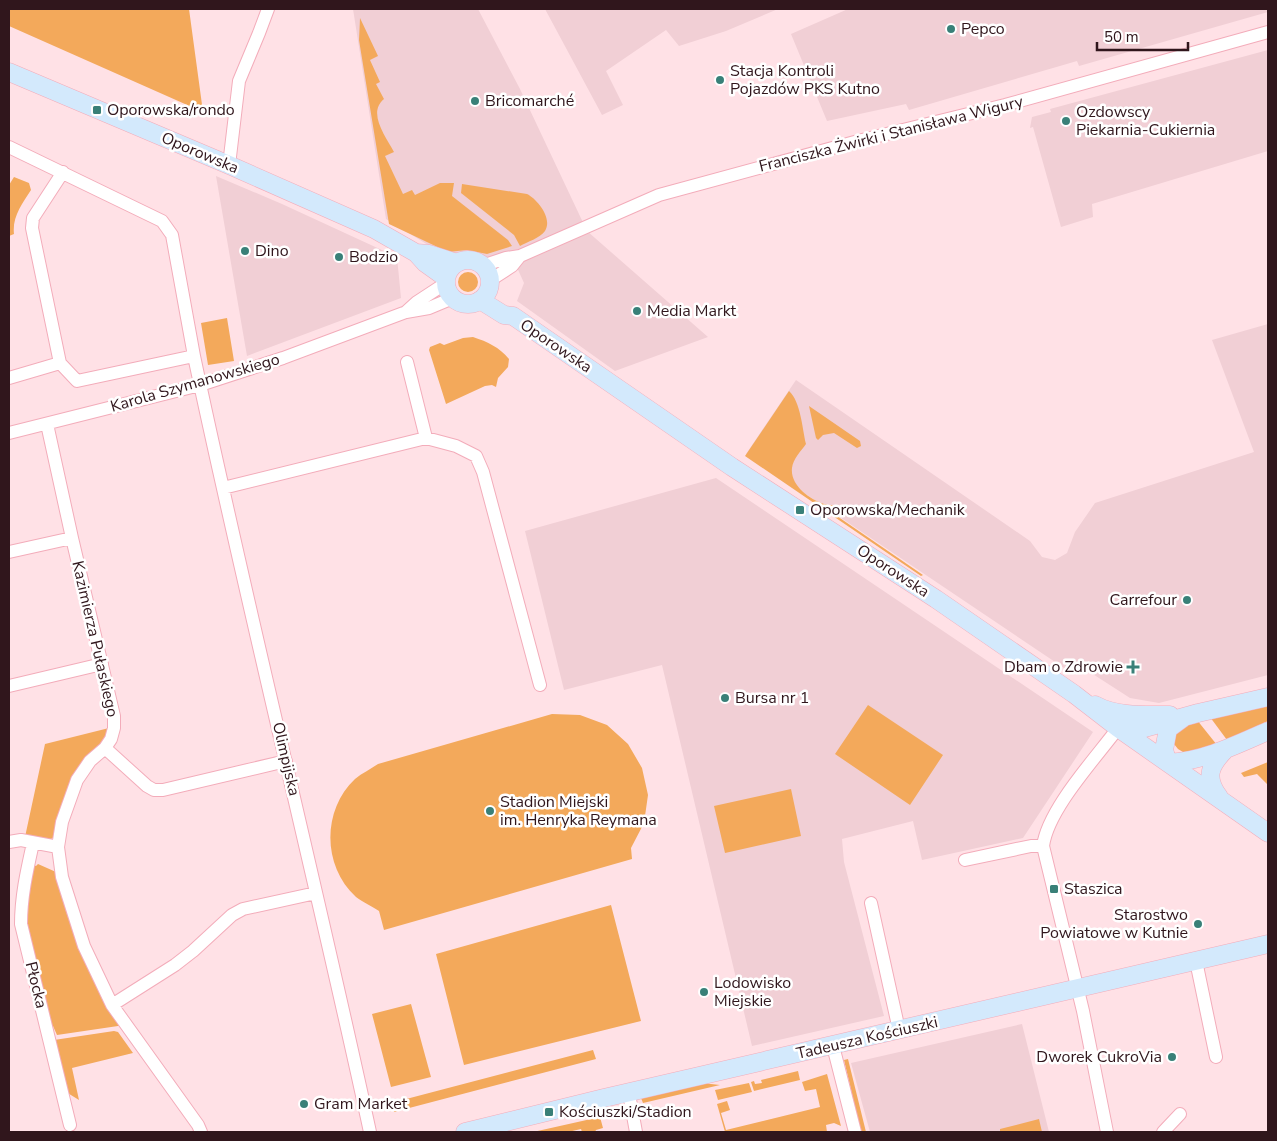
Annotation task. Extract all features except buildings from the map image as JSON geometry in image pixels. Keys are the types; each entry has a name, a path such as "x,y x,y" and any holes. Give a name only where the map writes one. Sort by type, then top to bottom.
{"street":[{"path":"229,165 239,80 268,9"},
{"name":"Franciszka Żwirki i Stanisława Wigury","path":"485,283 512,266 520,256 659,195 862,140 1005,105 1268,32"},
{"name":"Oporowska","path":"9,72 374,229 416,253 449,286"},
{"path":"9,147 62,172 33,218 32,228 60,363 77,381 194,356"},
{"name":"Olimpijska","path":"62,172 162,221 172,234 200,385 370,1132"},
{"name":"Oporowska","path":"416,253 429,254 457,263"},
{"path":"470,261 485,283 472,303 464,303 449,286 450,269 457,263 470,261"},
{"name":"Oporowska","path":"485,283 504,315 512,316 732,467 936,599 1074,694 1118,728 1268,833"},
{"name":"Karola Szymanowskiego","path":"9,433 200,385 283,358 406,312 429,308 449,286"},
{"path":"408,362 426,438"},
{"path":"9,378 60,363"},
{"name":"Kazimierza Pułaskiego","path":"47,424 114,716 114,728 105,748 90,760 77,780 62,822 58,847 62,877 84,946 112,1005 198,1125 201,1132"},
{"path":"223,488 426,438 456,446 476,456 483,472 540,685"},
{"path":"9,552 72,538"},
{"path":"9,686 102,664"},
{"path":"1074,694 1102,709 1117,712 1185,716"},
{"path":"1107,1132 1077,989 1043,846 1045,835 1064,800 1118,728 1141,729 1185,716 1268,697"},
{"path":"1185,716 1168,729 1164,750 1168,763 1194,760 1227,749 1268,730"},
{"path":"105,748 147,786 154,790 163,790 286,761"},
{"path":"1223,802 1213,789 1209,776 1214,762 1227,749"},
{"path":"9,842 21,840 58,847"},
{"name":"Płocka","path":"33,843 21,905 22,924 70,1125"},
{"path":"965,860 1031,846 1043,846"},
{"path":"112,1005 175,966 193,952 232,915 244,909 316,893"},
{"path":"871,903 899,1030"},
{"name":"Tadeusza Kościuszki","path":"465,1132 1268,944"},
{"path":"1196,961 1216,1058"},
{"path":"833,1046 855,1132"},
{"path":"628,1094 636,1132"},
{"path":"1163,1132 1180,1114"}],"shaded area":[{"path":"9,9 189,9 203,112 9,26"},
{"path":"353,9 478,9 520,89 587,231 708,337 615,371 517,301 524,283 510,252 487,259 441,253 386,219"},
{"path":"545,9 778,9 726,31 679,46 666,30 606,71 623,105 602,115"},
{"path":"848,9 1268,9 1268,12 1079,66 1077,61 909,110 906,104 827,121 791,34"},
{"path":"360,18 378,56 370,60 380,82 376,84 384,99 377,111 378,118 394,152 385,156 403,194 412,190 415,195 440,183 454,183 452,196 508,240 512,246 487,254 467,250 448,252 389,224 359,40"},
{"path":"1268,50 1268,151 1092,204 1093,217 1061,227 1033,127 1030,128 1032,117 1051,112 1050,109"},
{"path":"216,176 397,257 401,298 247,356"},
{"path":"14,177 29,183 31,190 16,216 14,234 9,236 9,185"},
{"path":"462,184 527,194 543,210 547,220 545,231 537,238 520,246 514,235 461,193"},
{"path":"464,272 472,272 478,278 478,286 472,292 464,292 458,286 458,278"},
{"path":"227,318 234,361 208,365 201,323"},
{"path":"1268,324 1268,675 1159,703 1130,698 1085,669 1073,667 1070,672 746,454 796,380 1030,541 1042,557 1055,560 1067,553 1075,532 1095,503 1254,452 1212,340"},
{"path":"473,337 501,351 509,359 508,367 498,378 496,387 492,385 485,386 446,404 429,350 430,347 440,343 444,345 463,338"},
{"path":"789,391 799,408 806,444 794,461 792,468 792,474 797,486 818,502 839,507 834,514 923,575 921,576 745,456"},
{"path":"809,406 860,441 861,446 857,448 834,433 823,435 818,440"},
{"path":"716,478 1093,732 1023,838 922,860 913,821 842,839 844,862 884,1016 752,1046 662,665 564,690 525,531"},
{"path":"1268,704 1268,721 1227,740 1210,717"},
{"path":"868,705 943,755 910,805 835,754"},
{"name":"Stadion Miejski im. Henryka Reymana","path":"552,714 580,715 607,725 628,744 642,768 648,795 644,823 631,848 632,859 384,930 379,911 361,901 345,884 337,870 332,854 330,838 332,822 336,806 344,792 355,779 378,764"},
{"path":"1197,720 1217,745 1198,754 1183,752 1174,744 1174,731"},
{"path":"109,728 107,736 66,792 54,837 51,839 25,837 45,744"},
{"path":"1268,762 1268,785 1257,774 1244,777 1241,773"},
{"path":"791,789 801,836 725,853 714,806"},
{"path":"38,864 56,872 66,911 81,953 120,1025 57,1035 53,1026 50,1026 32,953 25,911 33,865 36,866"},
{"path":"611,905 641,1021 464,1065 436,954"},
{"path":"411,1004 431,1077 391,1087 372,1014"},
{"path":"1022,1024 1049,1132 870,1132 851,1063"},
{"path":"118,1032 133,1053 72,1068 79,1100 66,1092 54,1040"},
{"path":"593,1050 596,1059 394,1112 391,1103"},
{"path":"848,1059 866,1132 861,1132 844,1060"},
{"path":"798,1071 800,1080 754,1091 751,1082 754,1081 755,1084 762,1083 761,1080"},
{"path":"827,1074 841,1126 834,1123 826,1125 827,1132 725,1132 717,1104 727,1101 730,1110 721,1113 726,1130 820,1107 816,1089 805,1091 802,1082"},
{"path":"702,1083 720,1085 643,1103 641,1098 643,1097"},
{"path":"749,1083 752,1092 718,1100 715,1090"},
{"path":"600,1117 603,1128 595,1132 582,1132 581,1129 568,1132 533,1132"},
{"path":"1039,1119 1042,1132 1000,1132 1000,1129"}],"place":[{"name":"Pepco","path":"951,29"},
{"name":"Stacja Kontroli Pojazdów PKS Kutno","path":"720,80"},
{"name":"Bricomarché","path":"475,101"},
{"name":"Oporowska/rondo","path":"97,110"},
{"name":"Ozdowscy Piekarnia-Cukiernia","path":"1066,121"},
{"name":"Dino","path":"245,251"},
{"name":"Bodzio","path":"339,257"},
{"name":"Media Markt","path":"637,311"},
{"name":"Oporowska/Mechanik","path":"800,510"},
{"name":"Carrefour","path":"1187,600"},
{"name":"Dbam o Zdrowie","path":"1133,667"},
{"name":"Bursa nr 1","path":"725,698"},
{"name":"Stadion Miejski im. Henryka Reymana","path":"490,811"},
{"name":"Staszica","path":"1054,889"},
{"name":"Starostwo Powiatowe w Kutnie","path":"1198,924"},
{"name":"Lodowisko Miejskie","path":"704,992"},
{"name":"Dworek CukroVia","path":"1172,1057"},
{"name":"Gram Market","path":"304,1104"},
{"name":"Kościuszki/Stadion","path":"549,1112"}]}
